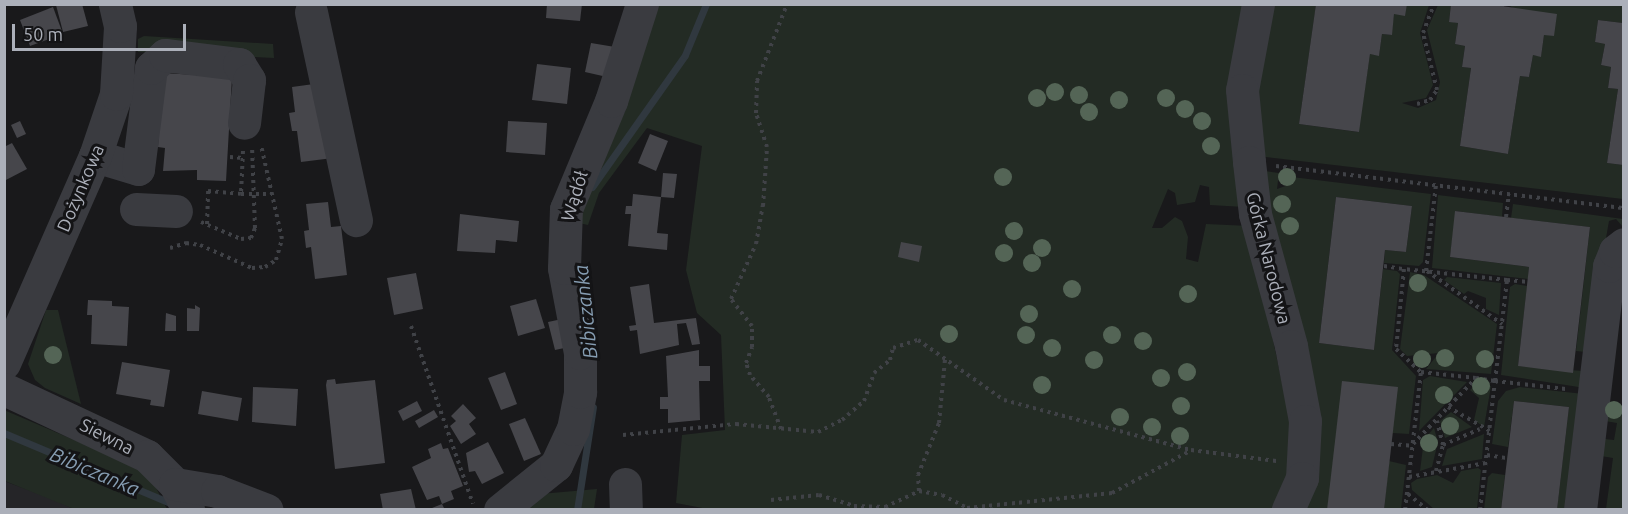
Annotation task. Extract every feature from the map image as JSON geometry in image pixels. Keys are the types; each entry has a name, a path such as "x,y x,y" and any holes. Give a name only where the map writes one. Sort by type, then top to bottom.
{"street":[{"name":"Dożynkowa","path":"4,363 95,156 116,94 120,26 115,4"},
{"name":"Wądół","path":"500,510 556,465 573,429 580,392 580,353 564,268 566,209 611,101 642,4"},
{"name":"Górka Narodowa","path":"1258,4 1242,90 1249,162 1255,214 1299,385 1305,422 1302,478 1288,510"},
{"path":"311,12 356,220"},
{"path":"95,156 138,168 151,68 165,56 239,64 249,80 252,133"},
{"path":"136,209 187,215"},
{"path":"1580,510 1582,372 1610,260 1623,244"},
{"name":"Siewna","path":"4,389 147,456 182,497"},
{"path":"182,497 217,491 267,510"}],"path":[{"path":"781,429 769,397 750,375 746,363 752,347 752,326 731,299 756,244 763,206 767,147 756,113 757,81 786,4"},
{"path":"1417,104 1430,100 1437,90 1423,33 1434,4"},
{"path":"241,194 243,158 252,133"},
{"path":"170,248 186,243 200,245 252,268 265,267 276,260 282,239 272,194 252,133"},
{"path":"187,215 241,239 251,238 255,228 252,133"},
{"path":"230,157 243,158"},
{"path":"1249,162 1623,208"},
{"path":"1426,271 1436,186"},
{"path":"207,224 208,190 254,195 272,194"},
{"path":"1506,217 1509,195"},
{"path":"1384,266 1528,282"},
{"path":"1404,269 1396,349 1421,372 1495,381 1582,372"},
{"path":"1426,271 1502,324"},
{"path":"1480,510 1507,280"},
{"path":"411,326 475,510"},
{"path":"623,435 736,424 818,432 842,420 864,401 874,373 890,360 893,348 918,340 1004,400 1191,450 1303,463"},
{"path":"919,491 918,475 939,423 945,359"},
{"path":"1405,510 1421,372"},
{"path":"1391,444 1412,445 1476,378"},
{"path":"1448,407 1481,429 1490,431"},
{"path":"1436,471 1443,445 1437,420"},
{"path":"1443,445 1481,429"},
{"path":"771,500 819,495 854,506 885,507 919,491 942,495 967,508 1112,493 1191,450"},
{"path":"1487,455 1507,458"},
{"path":"1409,477 1486,463"},
{"path":"1407,493 1428,510"}],"shaded area":[{"path":"1618,4 1623,7 1623,23 1598,20 1595,42 1605,44 1601,65 1611,67 1608,88 1618,89 1607,163 1623,165 1623,199 1258,156 1251,88 1266,5 1316,5 1299,124 1358,132 1370,54 1379,55 1382,34 1391,35 1394,14 1407,5 1429,5 1420,33 1433,85 1426,98 1402,103 1418,108 1436,100 1440,82 1427,30 1438,5 1451,5 1449,21 1458,23 1455,44 1465,46 1462,67 1471,68 1460,146 1508,154 1520,76 1529,77 1533,55 1541,56 1544,35 1509,5"},
{"path":"656,5 1249,5 1244,207 1210,205 1209,187 1200,185 1195,202 1177,205 1175,193 1168,189 1152,228 1162,228 1175,217 1182,221 1188,237 1186,259 1198,262 1206,224 1249,226 1297,454 1274,510 713,510 676,503 682,435 725,430 721,335 697,313 686,270 702,146 647,128 599,193 588,225 574,222 583,190 625,111"},
{"path":"144,36 273,44 274,58 138,52 138,39"},
{"path":"1257,170 1279,173 1277,189 1294,183 1292,177 1431,194 1423,262 1419,266 1384,263 1385,250 1406,252 1412,206 1336,197 1319,343 1374,350 1383,269 1397,271 1400,274 1392,350 1416,376 1409,434 1393,433 1327,509 1297,509 1305,496"},
{"path":"1438,195 1503,203 1502,217 1456,211 1450,257 1529,267 1528,279 1432,268"},
{"path":"1513,204 1623,219 1623,227 1616,219 1609,221 1586,352 1576,351 1590,227 1511,218"},
{"path":"1410,272 1424,275 1497,324 1491,374 1426,369 1439,353 1407,356 1400,349"},
{"path":"1447,277 1501,283 1499,315 1486,309 1486,298 1468,291 1464,294 1444,280"},
{"path":"1515,284 1527,286 1518,366 1583,371 1585,388 1501,375 1510,287"},
{"path":"46,310 58,310 81,404 45,388 35,380 28,364"},
{"path":"1430,376 1467,382 1419,431 1423,380"},
{"path":"1478,383 1491,386 1484,427 1474,420 1479,398 1470,390"},
{"path":"1520,387 1584,394 1570,509 1557,509 1569,407 1514,401 1508,447 1492,444 1498,401 1506,391"},
{"path":"1601,403 1623,405 1623,509 1606,509 1613,458 1595,455 1597,438 1614,440 1617,423 1599,420"},
{"path":"4,410 135,466 154,484 167,509 74,509 5,481"},
{"path":"1451,412 1472,427 1445,438 1440,421"},
{"path":"1434,428 1438,442 1432,467 1420,471 1424,439"},
{"path":"1484,434 1482,459 1442,466 1447,449"},
{"path":"1389,461 1406,465 1401,509 1384,510"},
{"path":"1478,468 1481,470 1477,509 1434,509 1412,490 1411,483 1417,479 1437,475 1453,483 1461,471"},
{"path":"1492,473 1505,475 1501,509 1484,509 1488,477"},
{"path":"4,481 50,498 74,509 5,509"},
{"path":"597,489 594,509 515,510 540,494"}],"building":[{"path":"82,4 88,26 63,32 56,5"},
{"path":"547,4 582,4 580,21 546,18"},
{"path":"1316,4 1407,4 1405,16 1394,14 1392,35 1382,34 1379,56 1370,54 1359,132 1299,124"},
{"path":"1451,4 1488,4 1557,14 1554,36 1544,35 1541,57 1533,55 1529,77 1520,76 1508,154 1460,146 1471,68 1462,67 1465,46 1455,44 1458,23 1449,22"},
{"path":"53,7 63,34 30,46 20,20"},
{"path":"1598,20 1623,23 1623,165 1607,163 1618,89 1608,88 1611,67 1601,65 1605,44 1595,42"},
{"path":"591,43 615,47 607,77 585,72"},
{"path":"537,64 571,68 567,104 532,100"},
{"path":"162,73 232,77 226,181 197,180 197,170 163,171 165,148 158,147"},
{"path":"314,84 333,158 301,162 297,131 292,131 289,113 295,112 292,87"},
{"path":"20,121 26,134 17,138 11,125"},
{"path":"508,121 547,123 545,155 506,152"},
{"path":"650,134 668,141 656,171 638,163"},
{"path":"12,143 27,169 4,181 4,147"},
{"path":"663,173 677,174 674,198 661,197"},
{"path":"633,194 661,197 657,233 668,234 667,250 628,246 631,214 625,214 626,206 632,206"},
{"path":"1336,197 1412,206 1406,252 1385,250 1374,350 1319,343"},
{"path":"328,202 331,227 341,226 347,275 315,279 311,247 306,248 304,231 309,230 306,204"},
{"path":"1455,211 1590,227 1573,373 1518,366 1529,267 1450,257"},
{"path":"460,214 519,221 517,242 496,240 495,253 457,251"},
{"path":"901,242 922,246 919,262 898,257"},
{"path":"416,273 423,309 394,315 387,278"},
{"path":"649,284 654,323 696,318 700,344 692,345 686,323 677,324 679,345 640,354 637,330 630,331 629,326 636,325 630,287"},
{"path":"536,299 545,328 518,336 510,306"},
{"path":"88,300 112,301 112,306 129,307 127,346 91,344 92,315 87,315"},
{"path":"195,305 200,308 199,331 187,331 187,308 195,309"},
{"path":"166,313 176,316 176,331 165,331"},
{"path":"562,319 569,347 555,350 548,322"},
{"path":"699,350 699,366 710,366 710,381 699,381 700,420 668,423 668,409 660,409 660,397 668,397 666,356"},
{"path":"122,362 170,370 164,407 150,405 151,400 116,394"},
{"path":"505,372 517,404 501,410 488,378"},
{"path":"335,379 336,384 375,380 385,463 335,469 326,385 327,380"},
{"path":"1342,381 1398,387 1384,510 1327,510"},
{"path":"253,387 298,389 296,426 252,422"},
{"path":"202,391 242,398 238,421 198,414"},
{"path":"417,401 422,411 403,421 398,411"},
{"path":"1514,401 1569,407 1557,510 1501,510"},
{"path":"463,404 476,418 469,424 476,434 461,444 450,426 456,421 451,416"},
{"path":"434,410 438,417 419,428 415,421"},
{"path":"525,418 541,454 524,461 509,424"},
{"path":"488,442 504,473 482,484 475,471 469,472 466,453"},
{"path":"441,443 443,449 448,448 463,486 451,491 454,499 442,504 439,496 427,500 412,467 431,458 428,449"},
{"path":"411,489 416,510 383,510 380,494"},
{"path":"442,504 445,510 427,510"}],"waterway":[{"name":"Bibiczanka","path":"592,187 685,55 706,4"},
{"name":"Bibiczanka","path":"577,510 593,407"},
{"name":"Bibiczanka","path":"4,433 173,504"}]}
